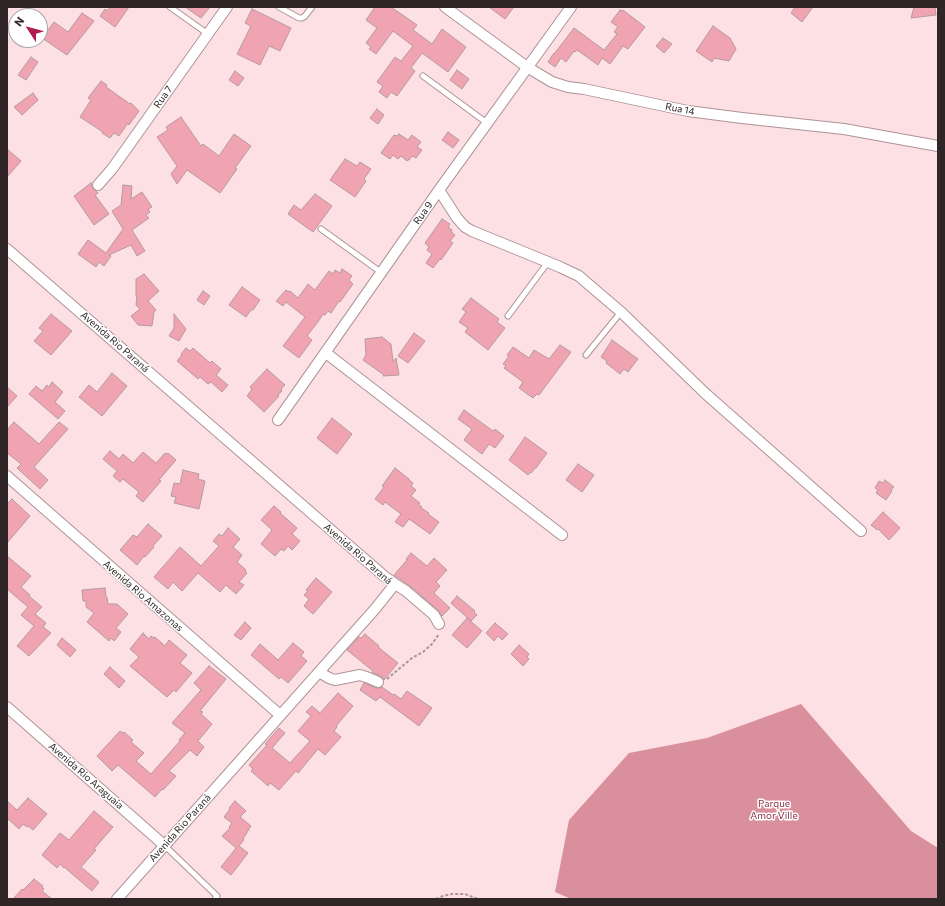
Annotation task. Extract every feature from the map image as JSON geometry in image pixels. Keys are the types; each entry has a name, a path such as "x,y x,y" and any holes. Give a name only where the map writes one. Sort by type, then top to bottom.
{"street":[{"name":"Rua 7","path":"98,185 112,169 227,7"},
{"name":"Rua 14","path":"445,7 527,67 552,82 568,87 688,111 844,129 938,146"},
{"name":"Rua 9","path":"278,420 439,190 571,7"},
{"path":"439,190 457,218 465,227 579,276 622,312 706,394 861,531"},
{"name":"Avenida Rio Paraná","path":"7,248 395,584 378,606 117,899"},
{"path":"326,353 562,534"},
{"name":"Avenida Rio Amazonas","path":"7,476 280,716"},
{"path":"395,584 406,591 434,615 439,624"},
{"path":"319,672 335,680 360,675 378,682"},
{"name":"Avenida Rio Araguaia","path":"7,707 164,845"}],"lane":[{"path":"170,7 208,34"},
{"path":"279,7 299,18 302,18 312,7"},
{"path":"423,76 487,123"},
{"path":"321,229 382,272"},
{"path":"508,316 548,262"},
{"path":"586,355 622,312"},
{"path":"164,845 217,896 215,899"}],"path":[{"path":"378,682 384,681 432,644 439,634 439,624"},
{"path":"436,899 452,894 465,894 478,899"}],"green space":[{"name":"Parque Amor Ville","path":"801,704 911,831 938,848 938,899 571,899 555,892 569,820 629,753 707,738"}],"building":[{"path":"110,7 129,7 115,27 100,16 105,9 107,11"},
{"path":"185,7 210,7 201,18"},
{"path":"375,7 391,7 417,25 413,30 432,44 442,29 466,47 448,72 422,53 411,68 415,71 397,96 391,92 387,98 379,92 383,86 377,82 395,57 401,61 413,46 393,31 376,54 369,49 371,47 366,43 377,28 366,20"},
{"path":"489,7 514,7 505,19"},
{"path":"795,7 813,7 802,22 791,13"},
{"path":"914,7 935,7 936,15 911,18"},
{"path":"252,9 291,28 280,51 269,46 260,65 237,54 251,26 245,23"},
{"path":"620,10 623,10 645,27 628,49 623,46 610,64 602,58 598,65 577,50 575,52 574,51 566,62 561,58 555,67 548,62 574,28 604,50 617,34 614,32 618,27 611,22"},
{"path":"82,13 94,21 67,55 48,42 48,30 54,22 68,32"},
{"path":"713,26 730,38 736,49 729,61 714,58 712,62 696,51"},
{"path":"663,38 672,44 664,53 656,46"},
{"path":"31,57 38,62 26,80 18,75"},
{"path":"457,70 469,79 462,89 450,80"},
{"path":"235,71 244,78 238,86 229,80"},
{"path":"101,81 107,85 106,87 130,104 131,103 139,111 119,136 114,133 110,138 80,117 91,100 88,98"},
{"path":"33,93 38,100 22,115 14,107"},
{"path":"377,109 384,115 378,124 370,118"},
{"path":"181,117 201,146 203,144 219,156 234,134 251,146 235,168 237,169 220,193 187,170 177,184 171,174 177,166 157,137 168,130 166,127"},
{"path":"448,132 459,140 453,148 442,140"},
{"path":"399,134 408,140 412,135 421,142 417,147 422,150 416,158 412,156 407,161 401,156 398,159 393,155 390,159 381,153 394,135 397,136"},
{"path":"7,149 21,161 7,177"},
{"path":"345,159 357,166 360,162 371,169 364,179 366,181 355,197 330,180"},
{"path":"91,183 92,187 98,193 95,195 109,214 94,225 74,196"},
{"path":"123,185 132,186 131,199 142,192 152,207 148,209 150,212 146,215 149,218 132,230 145,251 137,256 131,245 109,255 111,256 104,266 99,262 96,267 78,254 88,240 106,253 123,229 112,211 121,205"},
{"path":"315,194 332,206 313,232 288,214 294,205 301,210"},
{"path":"442,219 450,224 448,227 455,235 450,241 453,243 441,260 440,259 433,268 426,263 432,254 427,250 429,247 425,243"},
{"path":"342,269 352,276 349,280 353,284 331,313 328,311 325,315 323,314 307,336 312,340 299,358 283,346 305,317 286,302 283,306 276,301 286,290 289,292 290,291 298,298 308,284 315,290 329,271 333,274 335,270 340,273"},
{"path":"144,274 159,291 148,301 156,310 154,312 152,326 138,325 131,316 140,309 136,305 136,279"},
{"path":"242,287 260,300 246,317 229,305"},
{"path":"203,291 210,296 204,305 197,300"},
{"path":"471,298 499,319 497,322 505,328 488,350 465,332 468,328 459,322 466,312 462,309"},
{"path":"51,314 72,331 51,355 34,341 43,331 39,328"},
{"path":"174,314 186,329 179,341 169,336 174,328"},
{"path":"414,333 425,341 408,363 398,356"},
{"path":"382,337 391,344 393,362 396,358 399,375 383,376 384,375 363,360 366,355 365,339"},
{"path":"612,340 638,359 628,372 624,369 620,374 601,357"},
{"path":"560,345 571,352 539,395 537,394 533,398 519,388 523,382 504,368 506,366 503,364 513,347 529,358 534,350 549,359"},
{"path":"186,348 190,351 193,348 210,363 212,361 221,369 216,375 228,385 222,392 211,382 208,384 200,377 198,379 177,361"},
{"path":"267,369 285,385 281,389 282,391 278,395 279,396 264,412 247,396 252,389 250,387"},
{"path":"112,373 127,386 102,416 79,397 89,385 97,392"},
{"path":"52,382 63,392 55,402 65,411 58,419 29,394 36,386 42,391 47,385 49,387"},
{"path":"7,387 17,396 7,407"},
{"path":"464,410 493,431 495,429 504,436 495,448 489,444 482,454 464,440 472,429 458,419"},
{"path":"332,418 352,434 337,454 317,438"},
{"path":"14,422 39,444 59,422 68,429 34,467 48,480 40,489 17,468 21,464 7,453 7,430"},
{"path":"525,437 547,453 536,468 528,475 509,460"},
{"path":"110,451 119,459 123,454 133,463 143,452 156,463 165,453 168,453 176,460 143,502 136,496 139,492 123,479 120,482 113,476 117,471 103,459"},
{"path":"578,464 594,475 582,492 566,480"},
{"path":"395,468 413,483 411,486 416,490 411,496 420,503 418,504 422,507 421,508 439,522 430,534 409,519 403,527 395,522 401,514 385,502 383,505 375,499"},
{"path":"183,470 199,474 198,479 205,481 199,509 174,503 176,497 171,496 174,483 180,484"},
{"path":"885,480 894,487 886,500 876,493 878,490 875,488 879,481 883,483"},
{"path":"12,499 30,516 7,543 7,504"},
{"path":"274,506 297,528 292,534 300,541 292,550 288,546 284,551 281,549 275,556 261,544 272,530 261,520"},
{"path":"883,512 900,528 889,540 878,529 877,530 871,525"},
{"path":"148,524 162,536 137,565 120,550 133,535 137,537"},
{"path":"228,528 240,539 233,547 242,555 237,562 246,570 245,571 247,573 239,582 244,585 236,594 226,585 220,592 198,573 182,591 173,582 168,589 154,577 180,547 201,566 219,546 213,541 219,534 222,536"},
{"path":"411,553 427,566 434,558 447,570 436,582 440,586 434,593 450,608 442,616 438,610 410,586 394,575"},
{"path":"7,556 31,576 21,587 42,607 35,614 46,623 43,627 51,633 29,656 17,646 34,626 21,615 28,607 7,589"},
{"path":"316,578 332,592 313,614 304,606 309,599 304,595 308,591 306,590"},
{"path":"105,588 108,604 117,604 128,614 116,628 121,632 114,641 111,638 109,641 87,622 94,613 86,607 86,601 83,601 82,590"},
{"path":"457,596 475,611 474,612 477,615 471,621 451,603"},
{"path":"467,618 482,631 467,648 452,635"},
{"path":"245,622 251,628 241,640 234,635"},
{"path":"495,623 508,634 502,640 498,636 494,641 486,633"},
{"path":"143,633 149,639 151,636 154,638 155,637 165,646 169,640 187,655 180,663 192,673 176,692 174,690 167,697 130,666 139,657 130,649"},
{"path":"365,634 398,663 384,680 381,676 372,672 373,671 347,650 359,637 361,638"},
{"path":"62,638 76,650 70,657 57,645"},
{"path":"293,643 304,652 301,656 307,661 288,683 281,677 279,679 251,655 260,644 278,660"},
{"path":"519,645 529,654 527,657 529,659 523,666 511,654"},
{"path":"209,666 226,679 200,711 203,712 201,714 212,724 198,741 204,747 197,756 190,750 169,771 176,776 155,797 118,765 112,771 97,756 120,731 123,733 124,732 133,740 131,742 144,753 136,761 151,774 180,741 179,740 185,733 172,723 201,690 194,683"},
{"path":"110,667 125,681 119,688 104,674"},
{"path":"364,683 376,688 382,687 401,699 407,691 432,708 419,726 380,697 376,701 360,690"},
{"path":"338,693 353,706 336,726 337,727 334,731 341,737 325,755 318,749 298,773 296,771 279,790 270,783 268,786 251,771 253,769 249,765 267,745 265,744 279,728 285,733 272,748 290,763 310,741 298,731 311,716 306,712 312,706 320,713"},
{"path":"28,798 47,814 33,830 23,824 19,829 7,818 7,801 17,810"},
{"path":"235,801 246,811 240,817 251,826 243,839 244,840 239,846 248,853 231,875 221,867 236,848 222,836 230,828 229,827 232,823 224,817"},
{"path":"94,811 113,827 81,867 99,882 92,891 60,864 57,868 42,855 60,833 69,840"},
{"path":"34,879 43,886 42,887 44,889 42,891 52,899 13,899 22,889 23,890"}]}
